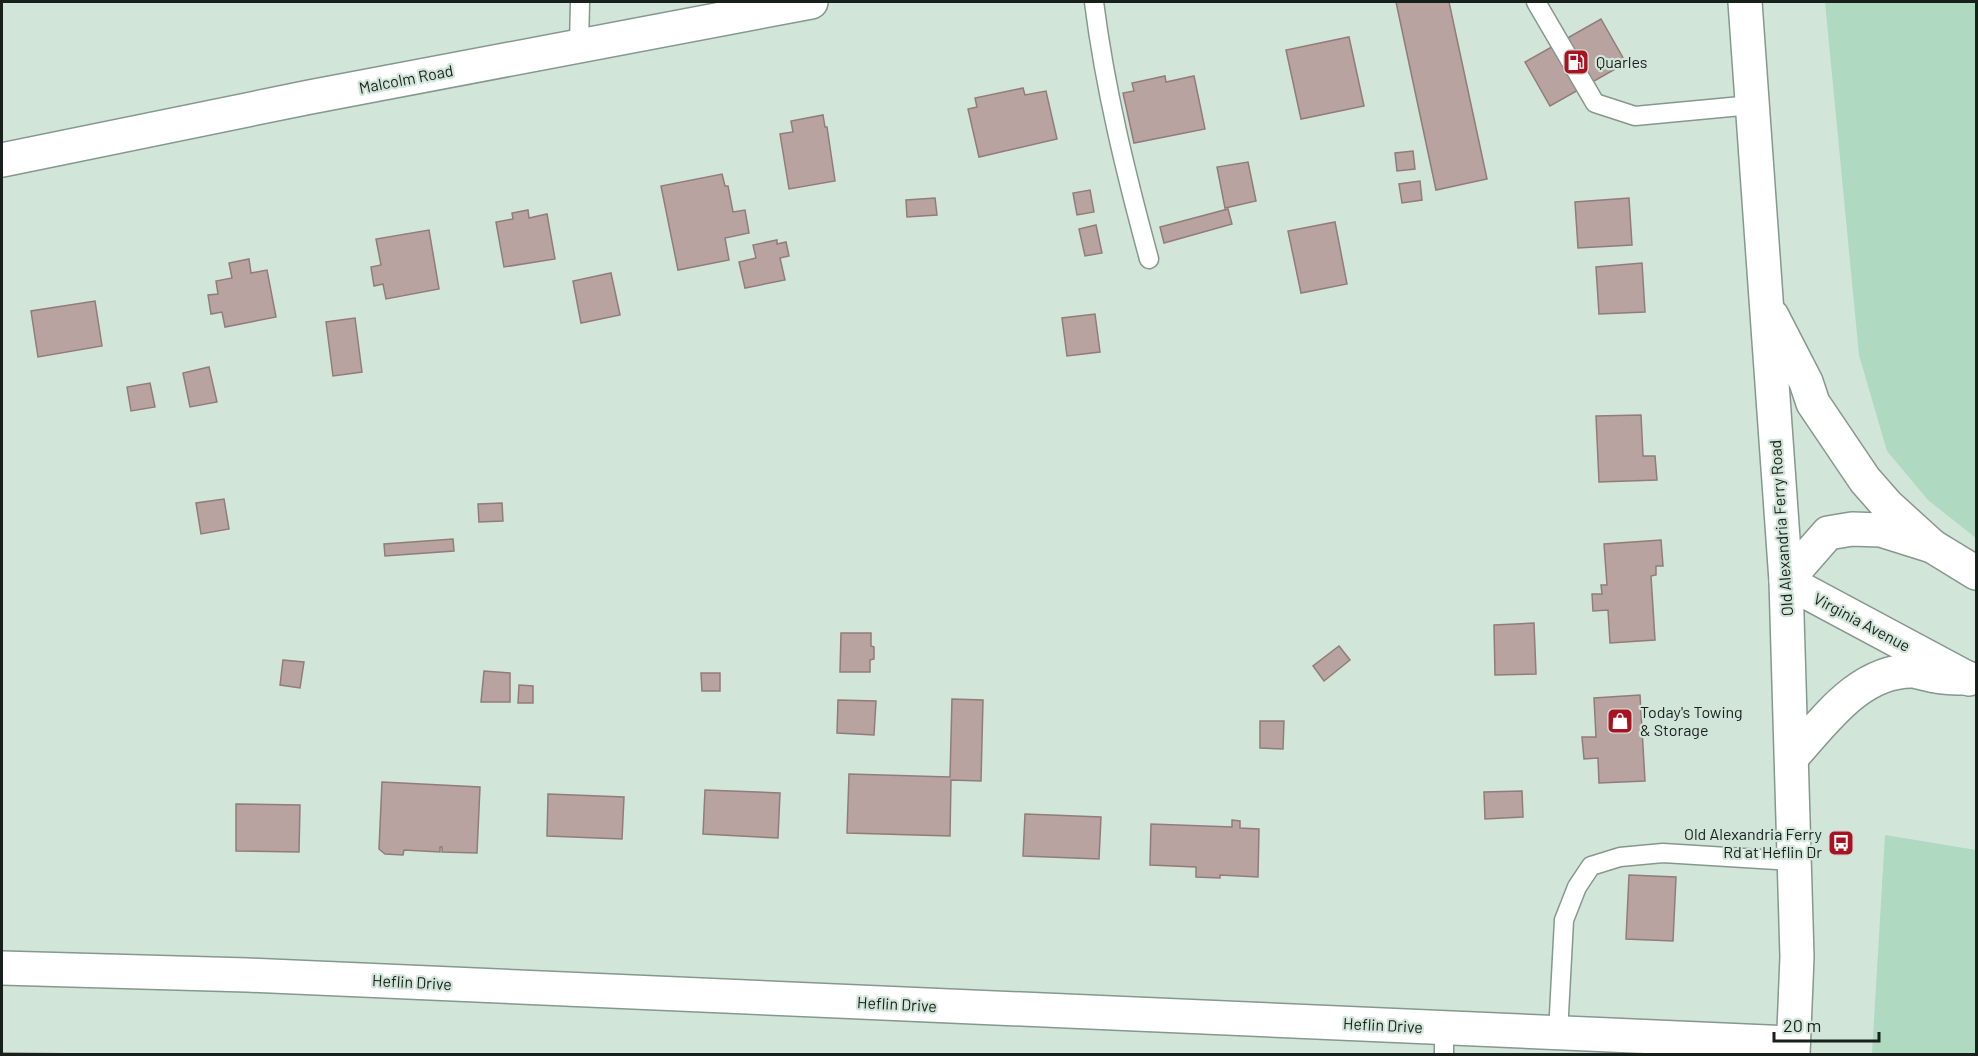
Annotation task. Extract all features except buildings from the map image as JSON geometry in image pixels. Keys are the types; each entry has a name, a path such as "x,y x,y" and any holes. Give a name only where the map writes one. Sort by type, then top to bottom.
{"street":[{"name":"Malcolm Road","path":"2,160 310,97 579,46 773,5 812,2"},
{"name":"Old Alexandria Ferry Road","path":"1745,2 1786,581 1797,957 1793,1049"},
{"path":"1766,303 1806,382 1813,403 1865,480 1887,505 1932,546 1977,573"},
{"path":"1786,581 1828,533 1852,529 1881,530 1932,546"},
{"name":"Virginia Avenue","path":"1786,581 1972,681"},
{"path":"1791,758 1847,698 1864,685 1880,678 1913,671 1972,681"},
{"name":"Heflin Drive","path":"2,968 247,975 1444,1041 1558,1033 1793,1049"}],"lane":[{"path":"579,46 580,2"},
{"path":"1094,2 1101,54 1121,154 1149,259"},
{"path":"1536,2 1595,103 1635,116 1752,105"},
{"path":"1558,1033 1564,920 1577,887 1591,866 1620,856 1663,852 1794,861"}],"green space":[{"path":"1825,2 1976,2 1976,538 1928,500 1887,451 1859,355"},
{"path":"1885,835 1976,850 1976,1054 1872,1054"}],"place":[{"name":"Quarles","path":"1576,62"},
{"name":"Today's Towing & Storage","path":"1620,721"},
{"name":"Old Alexandria Ferry Rd at Heflin Dr","path":"1841,843"}]}
